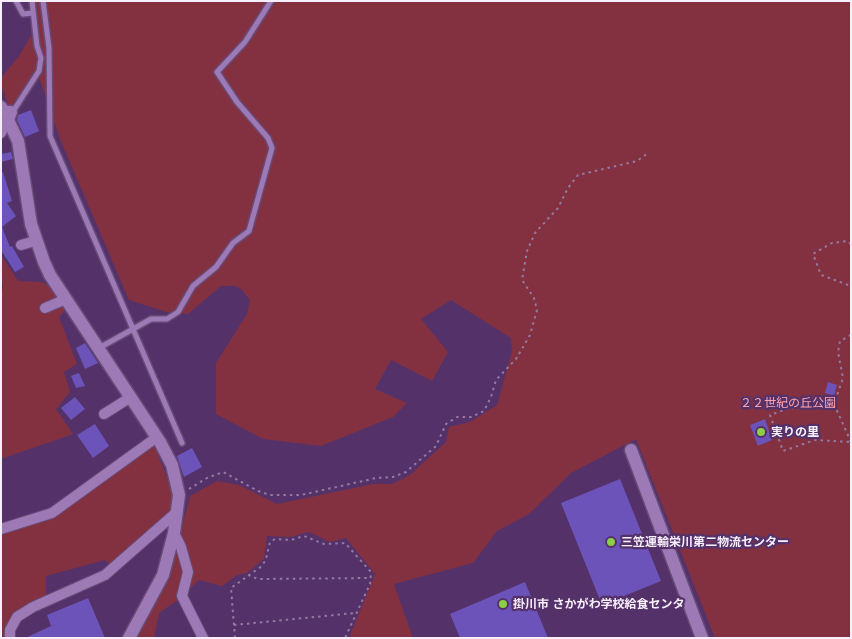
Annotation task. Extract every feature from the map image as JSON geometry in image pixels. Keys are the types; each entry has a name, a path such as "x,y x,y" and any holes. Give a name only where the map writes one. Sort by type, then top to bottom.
{"street":[{"path":"1,107 4,112 11,112 1,133"},
{"path":"8,120 18,141 35,241 50,275 157,437 172,465 179,495 174,533 163,575 130,638"},
{"path":"21,245 35,241"},
{"path":"45,308 66,299"},
{"path":"104,414 131,397"},
{"path":"1,529 52,513 157,437"},
{"path":"631,450 702,638"},
{"path":"10,638 10,630 17,617 33,607 105,575 178,512"},
{"path":"174,533 182,547 188,572 182,596 203,638"}],"lane":[{"path":"16,1 23,14 33,14"},
{"path":"8,120 39,71 41,58 37,46 32,1"},
{"path":"43,1 49,48 50,136 182,443"},
{"path":"99,349 150,319 167,319 178,312 193,286 216,267 233,243 249,231 272,148 268,138 237,102 217,72 245,42 271,1"}],"path":[{"path":"179,495 207,478 223,472 258,492 270,495 301,495 376,478 393,477 406,472 436,446 446,424 457,418 471,417 484,411 492,397 496,380 516,359 530,335 537,310 534,298 522,280 527,251 535,233 558,208 568,188 578,175 637,161 648,153"},
{"path":"851,244 847,241 832,243 813,254 821,275 851,286"},
{"path":"834,404 787,409 770,415 783,451 815,440 850,442 834,404 843,378 838,352 840,340 850,336"},
{"path":"235,638 231,588 262,566 266,559 270,542 275,538 291,540 304,536 324,544 345,543 367,566 371,578 345,638"},
{"path":"248,575 258,579 371,578"},
{"path":"234,625 356,613"}],"green space":[{"name":"２２世紀の丘公園","path":"31,1 851,1 851,638 715,638 636,439 571,473 529,514 497,531 473,563 394,584 413,638 349,638 375,574 346,538 330,542 309,532 290,537 267,536 264,559 247,573 237,575 222,586 199,580 178,600 159,613 154,638 136,638 173,561 190,496 217,481 239,485 277,504 373,484 392,484 410,475 446,442 449,427 470,422 497,405 512,351 511,338 451,300 421,319 448,352 432,381 391,360 375,389 407,403 393,417 321,446 263,439 216,414 216,363 247,314 250,300 241,289 235,286 221,286 188,314 167,312 129,300 60,139 36,68 11,112 1,85 1,78 19,56 32,34"},
{"path":"1,255 18,281 41,282 53,287 66,309 59,317 77,364 64,372 70,392 56,409 73,434 1,459"},
{"path":"154,445 173,493 170,512 110,565 105,560 46,576 46,598 25,606 10,638 1,638 1,534 48,520"}],"building":[{"path":"31,110 39,131 25,137 17,120 18,115"},
{"path":"11,152 13,159 1,162 1,154"},
{"path":"3,172 12,201 7,203 16,216 2,227 10,247 12,246 24,267 15,272 1,250 1,173"},
{"path":"85,343 98,363 85,369 76,348"},
{"path":"79,373 85,386 76,388 71,376"},
{"path":"828,382 837,385 834,396 825,393"},
{"path":"75,397 85,409 71,420 61,408"},
{"name":"実りの里","path":"765,419 772,440 758,446 750,425"},
{"path":"95,424 109,446 93,458 77,435"},
{"path":"192,448 202,467 184,477 177,456"},
{"name":"三笠運輸栄川第二物流センター","path":"620,479 661,581 602,605 561,503"},
{"name":"掛川市 さかがわ学校給食センタ","path":"525,582 548,638 460,638 450,614"},
{"path":"88,598 105,638 25,638 51,626 47,615"}],"waterway":[{"path":"1,283 1,290"}],"place":[{"name":"実りの里","path":"761,432"},
{"name":"三笠運輸栄川第二物流センター","path":"611,542"},
{"name":"掛川市 さかがわ学校給食センタ","path":"503,604"}]}
